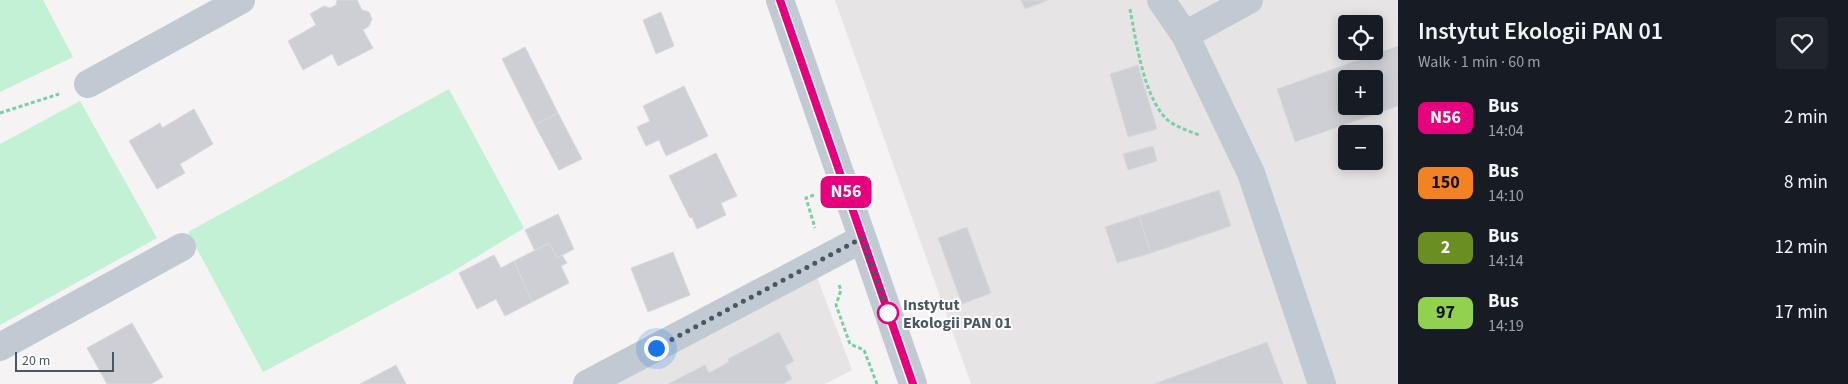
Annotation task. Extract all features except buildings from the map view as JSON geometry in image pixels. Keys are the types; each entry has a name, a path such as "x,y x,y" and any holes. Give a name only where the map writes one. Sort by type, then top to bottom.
{"street":[{"path":"88,84 241,0"},
{"path":"780,0 913,384"},
{"path":"1160,0 1184,35 1251,173 1322,384"},
{"path":"1184,35 1249,0"},
{"path":"588,384 862,238"},
{"path":"0,347 182,247"}],"path":[{"path":"1129,0 1147,86 1159,110 1170,122 1177,126 1241,152"},
{"path":"0,113 88,84"}],"shaded area":[{"path":"835,0 1398,0 1398,384 971,384"},
{"path":"817,277 852,370 825,384 618,384"}],"green space":[{"path":"0,0 43,0 73,57 0,92"},
{"path":"449,89 524,228 447,275 263,372 188,232"},
{"path":"80,101 157,238 0,325 0,144"}],"bus line":[{"name":"N56","path":"780,0 913,384"}],"place":[{"name":"Instytut Ekologii PAN 01","path":"888,313"}],"route":[{"path":"656,348 862,238 888,313"}]}
